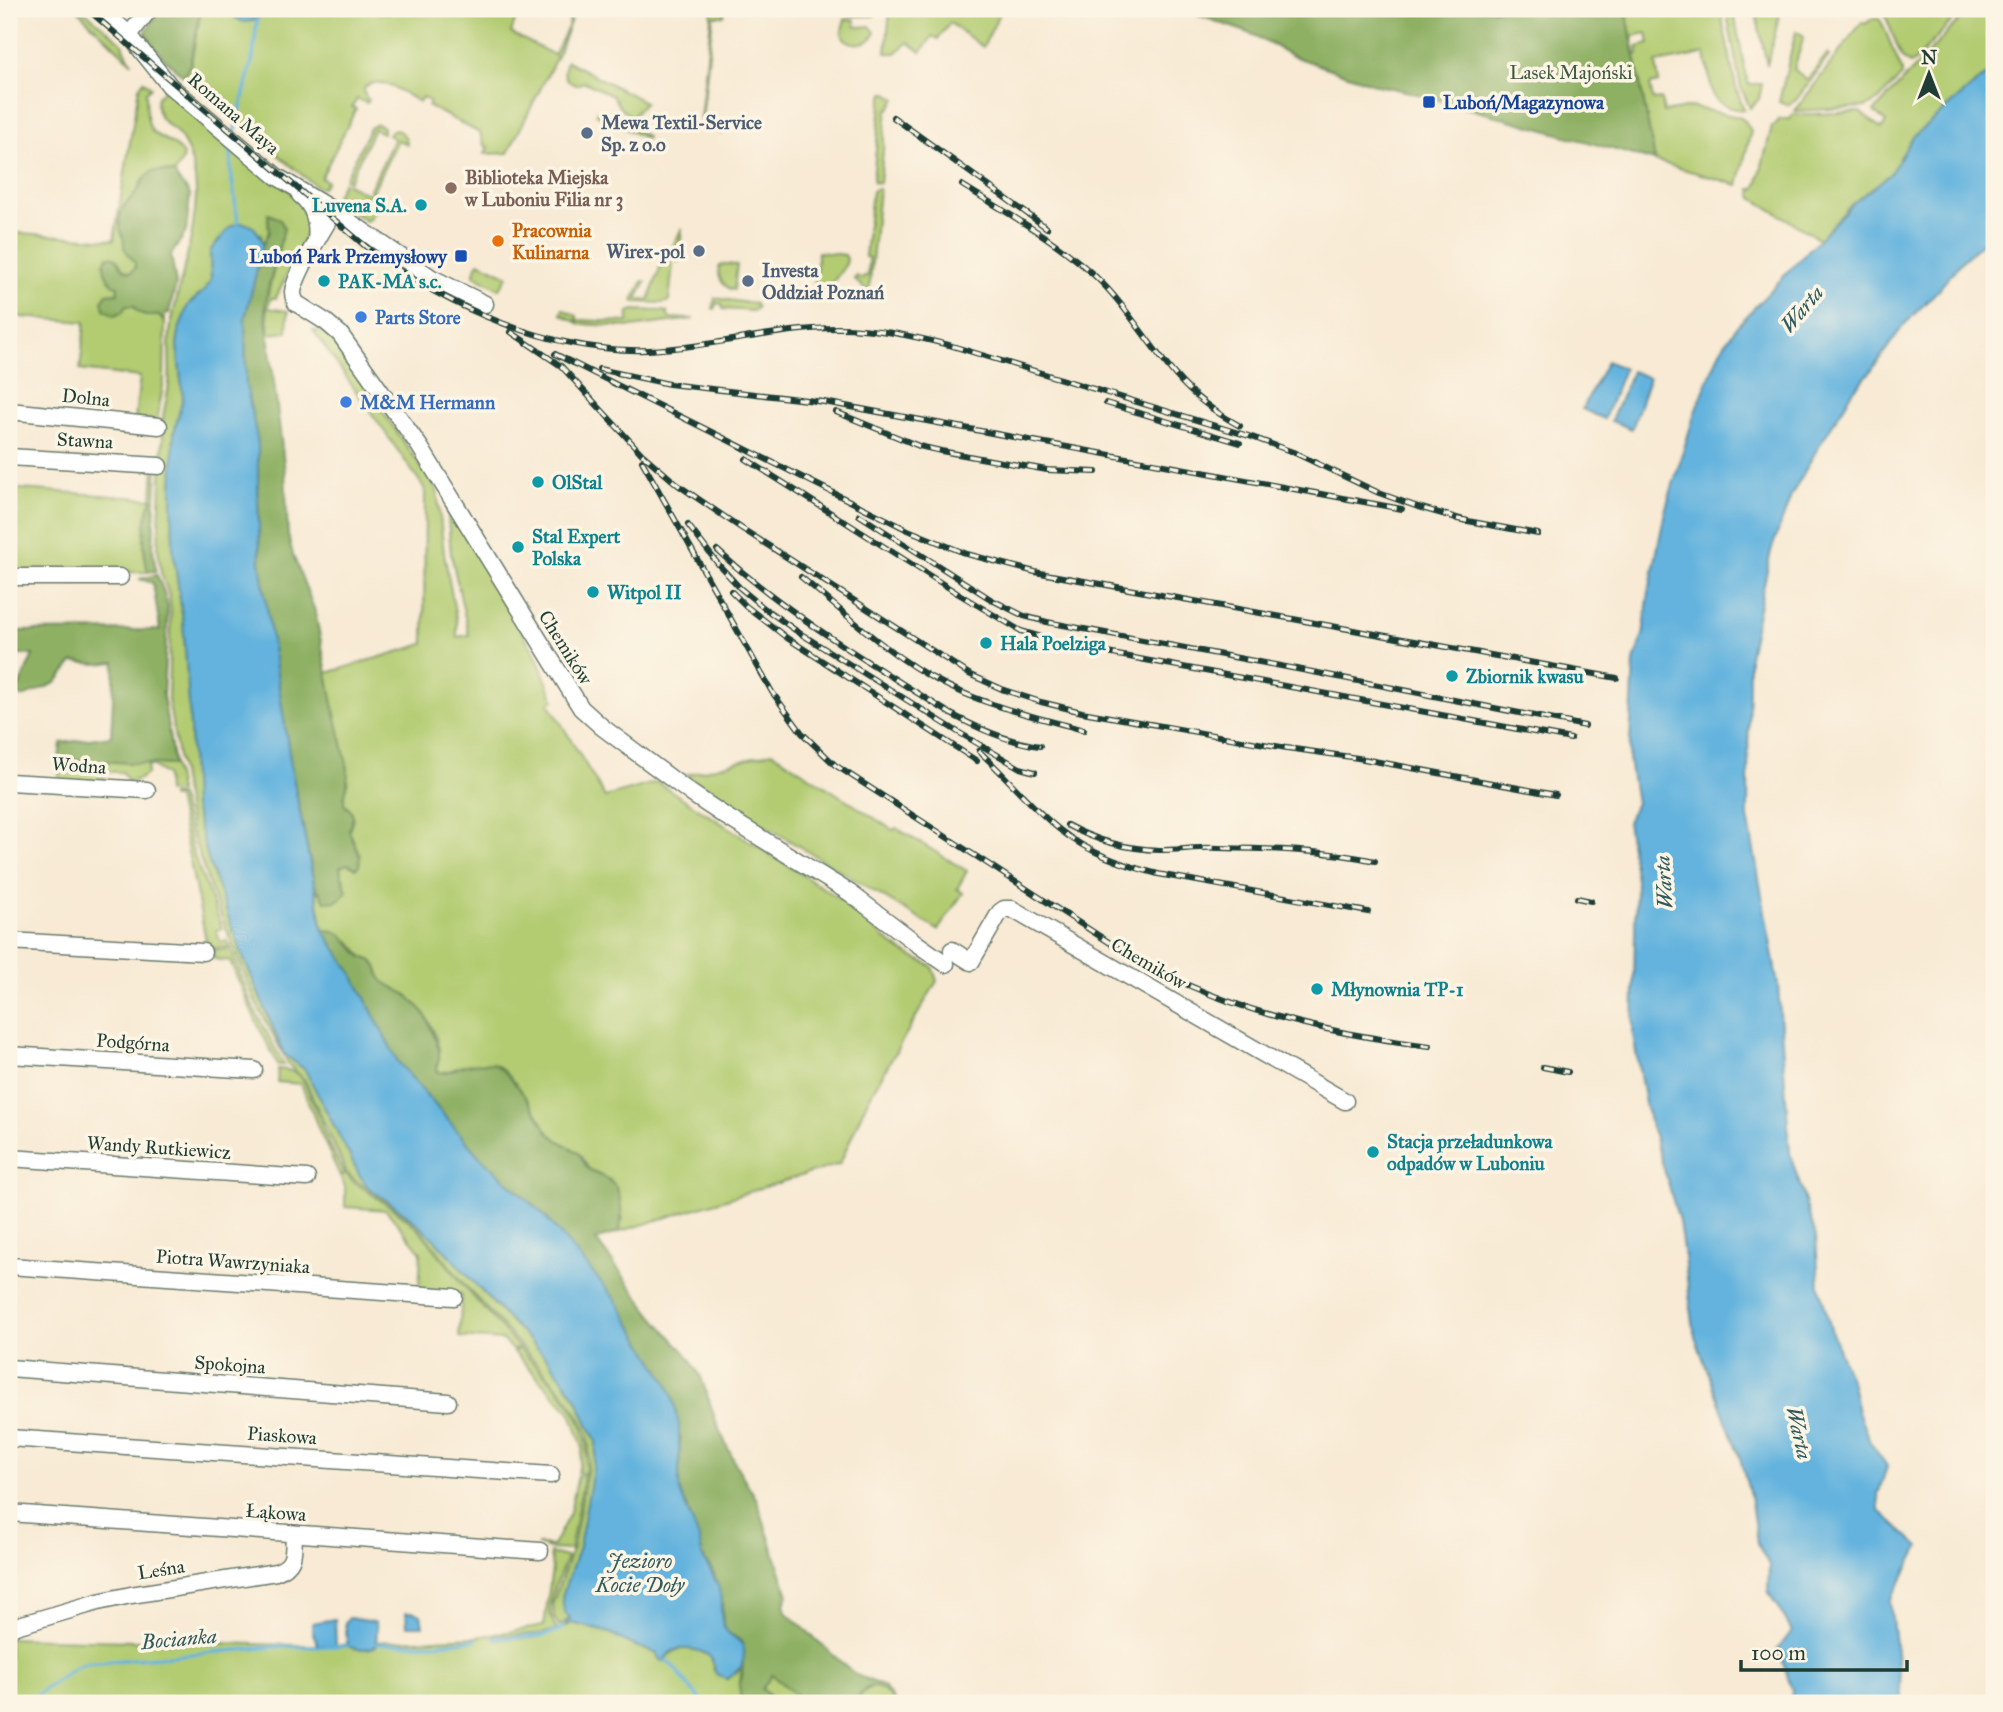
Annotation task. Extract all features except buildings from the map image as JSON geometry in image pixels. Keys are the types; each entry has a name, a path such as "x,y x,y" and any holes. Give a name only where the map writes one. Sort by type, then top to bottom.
{"street":[{"name":"Romana Maya","path":"102,9 201,107 270,168 432,278 485,304"},
{"path":"131,37 148,11"},
{"path":"270,168 306,199 317,225 316,242"},
{"name":"Chemików","path":"328,207 316,242 294,288 296,303 340,334 404,424 581,708 602,727 692,794 850,893 916,943 949,957 971,962 1000,912 1012,909 1345,1101"},
{"name":"Dolna","path":"9,411 159,426"},
{"name":"Stawna","path":"9,457 159,466"},
{"path":"9,577 120,577"},
{"name":"Wodna","path":"9,782 147,790"},
{"path":"9,941 203,952"},
{"name":"Podgórna","path":"9,1055 254,1070"},
{"name":"Wandy Rutkiewicz","path":"9,1158 307,1178"},
{"name":"Piotra Wawrzyniaka","path":"9,1266 454,1297"},
{"name":"Spokojna","path":"9,1368 448,1402"},
{"name":"Piaskowa","path":"9,1438 551,1475"},
{"name":"Łąkowa","path":"9,1513 540,1551"},
{"name":"Leśna","path":"9,1628 131,1595 276,1572 289,1566 292,1561 294,1534"}],"green space":[{"path":"78,9 82,9 121,42 132,63 83,16"},
{"path":"160,9 201,9 190,64 184,76 157,51 145,33"},
{"path":"201,9 263,12 265,9 378,9 378,13 418,9 519,9 511,33 554,55 568,27 571,9 575,9 559,52 508,153 485,154 488,147 484,145 480,133 428,106 430,102 422,97 419,102 391,86 370,84 364,88 365,96 369,100 367,103 357,99 352,107 356,109 321,178 327,181 321,189 184,76 191,64"},
{"path":"712,9 725,9 724,16 713,16 702,119 717,123 720,133 700,119"},
{"path":"847,9 877,9 873,16 850,16"},
{"path":"890,9 1002,9 983,47 950,23 938,39 933,36 921,52 908,42 896,53 886,53"},
{"name":"Lasek Majoński","path":"1180,9 1626,9 1655,161 1377,85 1293,56 1252,34"},
{"path":"1626,9 1720,9 1736,88 1744,110 1727,106 1713,96 1705,54 1656,63 1659,83 1650,85 1653,100 1661,99 1664,112 1691,107 1739,117 1745,121 1751,131 1738,185 1655,161","holes":["1647,33 1649,44 1637,47 1638,54 1635,55 1632,36"]},
{"path":"1726,9 1733,9 1748,84 1762,84 1759,99 1750,108 1741,88"},
{"path":"1755,9 1759,12 1781,9 1767,65"},
{"path":"1886,9 1963,9 1910,64 1902,58 1884,12"},
{"path":"1969,9 1994,9 1994,68 1914,136 1889,175 1852,204 1819,239 1753,198 1751,189 1755,189 1758,182 1772,126 1780,119 1790,119 1791,115 1860,112 1882,129 1886,122 1874,112"},
{"path":"845,19 855,20 855,26 870,26 875,32 873,37 864,42 849,42 842,32"},
{"path":"1872,19 1879,19 1882,23 1902,75 1879,100 1866,107 1795,111 1862,22 1865,24"},
{"path":"1796,31 1804,36 1794,69 1807,80 1827,54 1829,56 1796,100 1788,105 1779,102"},
{"path":"567,61 645,102 632,117 620,108 613,96 585,82 575,85 567,80 564,71"},
{"path":"144,81 151,87 146,92 150,128 156,135 179,149 183,158 175,173 163,171 141,182 137,192 124,205 120,218 135,268 131,272 125,272 121,268 104,265 118,285 117,293 107,294 102,301 134,306 145,316 159,316 165,322 164,380 157,421 135,418 140,377 80,370 85,322 9,316 9,232 114,240 139,87"},
{"path":"166,87 298,198 306,208 309,227 276,298 271,298 268,308 288,311 287,332 269,334 266,302 284,228 282,222 268,215 269,232 263,245 261,234 230,227 210,251 211,280 204,291 188,305 179,330 177,345 183,398 174,433 173,550 183,621 193,803 209,863 241,952 284,1054 305,1069 360,1176 436,1241 549,1360 576,1398 596,1441 595,1465 575,1562 570,1618 560,1626 554,1618 553,1602 573,1547 589,1460 587,1432 563,1392 470,1291 422,1232 407,1217 346,1172 305,1080 289,1065 256,1003 212,893 191,831 168,699 171,608 161,573 158,549 162,424 169,384 170,332 190,243 196,194 188,151 177,132 162,119 157,108 156,99"},
{"path":"884,93 896,99 887,109 880,183 874,182 873,178"},
{"path":"598,110 626,124 647,137 646,139 596,114"},
{"path":"377,124 383,127 383,133 374,129 349,181 345,179 370,128"},
{"path":"394,130 404,134 407,144 398,140 372,192 369,191 394,139 388,135"},
{"path":"153,171 175,173 190,195 186,232 171,255 176,284 165,322 159,316 145,316 134,306 126,306 123,312 114,315 104,309 102,301 107,294 118,293 118,286 113,285 105,271 104,263 108,256 116,258 127,271 131,272 135,268 135,263 124,248 119,221 124,207"},
{"path":"343,182 380,200 366,221 337,201 336,196"},
{"path":"879,189 869,293 854,279 857,276 862,279 868,276 869,258 865,257 872,191"},
{"path":"268,214 278,219 284,228 265,309 285,472 288,535 315,611 348,768 344,804 352,812 349,831 360,856 359,866 356,868 347,864 340,867 347,891 340,899 332,902 325,901 315,885 292,772 260,563 258,443 246,385 245,318 263,245 269,232"},
{"path":"682,228 679,262 669,258 669,255"},
{"path":"818,252 845,255 846,264 831,284 821,292 797,295 798,291 814,292"},
{"path":"663,259 673,265 669,301 634,302 643,281 646,282 637,299 649,300"},
{"path":"479,262 508,276 499,289 474,275"},
{"path":"724,264 737,265 734,290 727,287 720,278 719,267"},
{"path":"715,298 755,304 757,308 753,311 723,309 722,304 717,303 713,309"},
{"path":"563,309 577,316 577,320 628,322 629,312 634,310 663,311 667,312 669,318 694,319 631,327 580,324 561,314"},
{"path":"313,330 324,332 339,348 437,490 457,637 469,635 451,554 447,506 536,655 554,700 549,703 605,797 657,782 837,897 893,945 932,966 937,981 866,1103 840,1164 596,1239 623,1219 620,1202 610,1180 589,1169 575,1150 565,1146 546,1130 504,1070 472,1065 438,1072 437,1039 419,1010 403,994 384,982 372,961 363,957 351,942 333,931 323,930 315,885 319,893 345,882 340,867 347,864 353,867 360,856 349,831 352,812 344,804 347,786 327,673 424,644 425,489"},
{"path":"154,468 157,468 155,499 152,499"},
{"path":"9,488 152,499 144,535 148,572 9,574"},
{"path":"152,499 155,499 153,549 156,571 148,572 144,535"},
{"path":"157,575 168,607 163,696 174,765 59,759 61,743 111,736 115,662 73,662 56,683 23,697 16,693 33,655 9,655 9,631 160,630 153,583 139,579"},
{"path":"772,752 893,830 896,828 967,871 957,889 963,893 938,930 747,815 686,775"},
{"path":"59,759 174,765 179,792 167,792 166,775 153,766 148,766 147,774 129,782 122,772 108,772 103,781 59,781"},
{"path":"171,795 180,796 193,853 222,928 216,931 220,942 226,940 230,947 209,948 207,945 177,798 171,798"},
{"path":"323,930 342,935 362,957 377,966 384,982 407,995 423,1011 439,1050 436,1066 438,1072 491,1063 500,1067 531,1104 547,1131 577,1152 592,1172 615,1186 621,1209 619,1232 596,1240 654,1317 688,1356 701,1377 718,1427 757,1500 788,1595 784,1604 786,1612 854,1674 883,1686 896,1703 892,1703 892,1699 881,1689 872,1687 863,1691 855,1703 805,1703 772,1675 762,1689 778,1703 744,1703 739,1685 744,1648 741,1641 723,1626 722,1605 713,1571 704,1559 679,1488 680,1438 676,1412 665,1379 543,1214 478,1155 398,1062 352,973"},
{"path":"231,949 252,1005 284,1065 278,1065 230,961 215,959 208,951"},
{"path":"278,1069 294,1072 304,1082 331,1148 344,1172 340,1176 301,1084 277,1082"},
{"path":"345,1173 421,1232 519,1348 512,1350 503,1340 459,1337 462,1294 419,1290 421,1252 386,1210 345,1207 345,1187 341,1177"},
{"path":"520,1349 560,1391 577,1415 586,1441 585,1474 578,1472 583,1448 571,1413 513,1351"},
{"path":"578,1475 584,1476 570,1550 537,1545 553,1546 570,1513"},
{"path":"550,1553 567,1557 551,1602 550,1612 557,1628 537,1634 494,1636 494,1639 544,1636 572,1623 610,1633 630,1644 656,1653 660,1660 666,1660 680,1649 700,1651 711,1657 713,1670 737,1673 741,1667 740,1694 744,1703 9,1703 9,1638 336,1646 347,1644 352,1648 377,1642 477,1637 544,1626 552,1569"},
{"path":"772,1675 805,1703 778,1703 762,1689"},
{"path":"874,1686 882,1688 892,1699 892,1703 856,1703 864,1691"}],"water":[{"path":"230,9 265,9 257,19 244,22 237,19"},
{"name":"Warta","path":"1994,68 1994,232 1962,261 1903,326 1854,390 1816,451 1792,494 1771,551 1749,656 1748,817 1778,985 1790,1153 1816,1237 1819,1285 1832,1333 1870,1442 1887,1466 1878,1495 1879,1510 1919,1547 1890,1602 1902,1703 1791,1703 1792,1690 1778,1649 1792,1631 1768,1591 1769,1565 1757,1543 1750,1495 1740,1458 1695,1337 1679,1221 1645,1104 1633,1035 1636,880 1627,822 1636,803 1629,760 1634,661 1643,635 1665,511 1695,412 1720,351 1737,326 1852,204 1889,175 1914,136"},
{"name":"Jezioro Kocie Doły","path":"238,223 248,224 255,229 263,245 245,318 246,385 258,443 260,563 292,772 323,930 352,973 398,1062 478,1155 543,1214 616,1300 665,1379 672,1394 679,1425 679,1488 699,1539 704,1560 719,1589 723,1624 743,1645 741,1667 727,1679 716,1674 707,1654 697,1650 675,1650 664,1661 660,1660 656,1653 630,1644 610,1633 572,1623 564,1627 570,1618 564,1612 562,1596 579,1547 596,1441 576,1398 549,1360 436,1241 409,1216 368,1187 360,1176 305,1070 284,1054 241,952 209,863 193,803 183,621 173,550 174,433 183,398 177,345 188,305 204,291 211,280 210,251 230,227"},
{"path":"1607,361 1624,369 1604,419 1582,409"},
{"path":"1632,371 1649,378 1632,429 1611,421"},
{"path":"406,1612 421,1615 423,1626 407,1626"},
{"path":"349,1618 375,1622 376,1646 361,1649 348,1646 345,1623"},
{"path":"335,1619 336,1646 318,1645 312,1631 312,1623"}],"waterway":[{"path":"234,135 253,57 257,19"},
{"path":"231,146 231,172 238,223"},
{"name":"Bocianka","path":"494,1638 539,1636 564,1627"},
{"name":"Bocianka","path":"377,1644 435,1644 476,1640"},
{"name":"Bocianka","path":"25,1703 76,1667 88,1663 274,1647 348,1646"},
{"path":"666,1660 705,1703"}],"railway":[{"path":"87,9 371,251 433,291 502,323 574,344 611,349 648,350 695,346 814,329 852,328 908,336 949,345 1252,437 1293,452 1379,493 1467,521"},
{"path":"893,117 1047,228"},
{"path":"962,185 1031,228 1095,276 1117,299 1183,384 1222,416 1240,426"},
{"path":"511,332 561,366 642,454 678,485 969,674 1004,690 1082,712 1358,758 1556,795"},
{"path":"555,354 908,530 967,554 1035,572 1617,678"},
{"path":"599,369 669,384 824,402 1402,509"},
{"path":"1106,403 1240,443"},
{"path":"836,412 919,446 1047,470 1096,472"},
{"path":"746,459 1021,631 1075,647 1571,739"},
{"path":"642,461 772,692 802,733 835,765 1154,969 1229,1002 1268,1014 1348,1034 1430,1046"},
{"path":"859,515 992,600 1024,616 1585,726"},
{"path":"1457,519 1538,534"},
{"path":"688,525 718,564 740,588 764,608 958,732 1020,768 1035,772"},
{"path":"717,550 801,617 951,714 994,734 1040,746"},
{"path":"801,577 887,648 923,673 994,705 1084,730"},
{"path":"731,591 787,638 977,761"},
{"path":"979,751 1060,830 1107,857 1158,874 1368,912"},
{"path":"1067,825 1100,840 1135,848 1317,852 1375,861"},
{"path":"1577,898 1591,901"},
{"path":"1543,1067 1568,1072"}],"place":[{"name":"Luboń/Magazynowa","path":"1429,102"},
{"name":"Mewa Textil-Service Sp. z o.o","path":"587,133"},
{"name":"Biblioteka Miejska w Luboniu Filia nr 3","path":"451,188"},
{"name":"Luvena S.A.","path":"421,205"},
{"name":"Pracownia Kulinarna","path":"498,241"},
{"name":"Wirex-pol","path":"699,251"},
{"name":"Luboń Park Przemysłowy","path":"461,256"},
{"name":"PAK-MA s.c.","path":"324,281"},
{"name":"Investa Oddział Poznań","path":"748,281"},
{"name":"Parts Store","path":"361,317"},
{"name":"M&M Hermann","path":"346,402"},
{"name":"OlStal","path":"538,482"},
{"name":"Stal Expert Polska","path":"518,547"},
{"name":"Witpol II","path":"593,592"},
{"name":"Hala Poelziga","path":"986,643"},
{"name":"Zbiornik kwasu","path":"1452,676"},
{"name":"Młynownia TP-1","path":"1317,989"},
{"name":"Stacja przeładunkowa odpadów w Luboniu","path":"1373,1152"}]}
